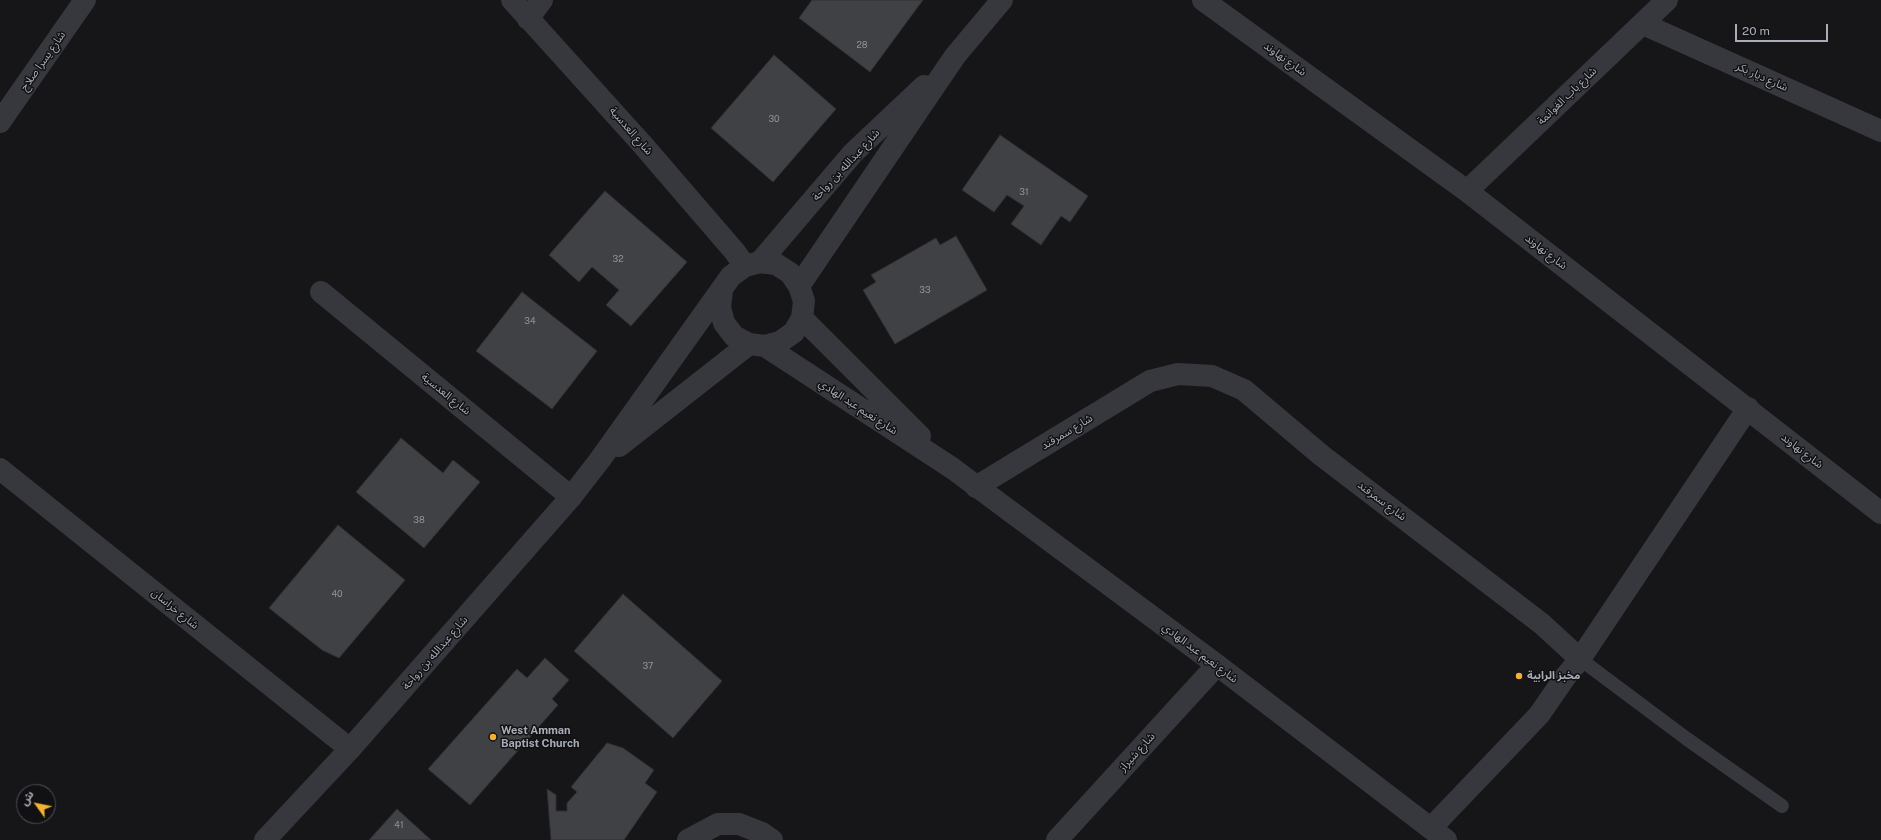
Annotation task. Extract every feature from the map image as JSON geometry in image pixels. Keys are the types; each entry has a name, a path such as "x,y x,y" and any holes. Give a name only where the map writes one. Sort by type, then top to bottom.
{"street":[{"name":"شارع يسرا صلاح","path":"0,122 85,0"},
{"name":"شارع العدسية","path":"512,0 637,138 735,252 752,264"},
{"path":"528,19 542,0"},
{"name":"شارع عبدالله بن رواحة","path":"800,286 955,56 1002,0"},
{"name":"شارع نهاوند","path":"1203,0 1467,191 1748,408 1881,514"},
{"name":"شارع باب الغوانمة","path":"1467,191 1667,0"},
{"name":"شارع ديار بكر","path":"1643,24 1881,131"},
{"name":"شارع عبدالله بن رواحة","path":"752,264 853,153 955,56"},
{"path":"752,264 776,264 790,273 800,286 804,302 802,318 794,332 780,342 757,345 734,336 724,323 720,307 722,291 731,276 752,264"},
{"name":"شارع عبدالله بن رواحة","path":"265,840 350,749 571,497 600,461 722,291"},
{"name":"شارع العدسية","path":"321,292 571,497"},
{"name":"شارع نعيم عبد الهادي","path":"802,318 952,468"},
{"name":"شارع عبدالله بن رواحة","path":"600,461 757,345"},
{"name":"شارع نعيم عبد الهادي","path":"757,345 952,468 1217,665 1438,834"},
{"name":"شارع سمرقند","path":"976,487 1150,381 1178,374 1212,376 1249,394 1321,455 1542,624 1580,659"},
{"path":"1438,834 1539,715 1566,676 1580,659 1748,408"},
{"name":"شارع خراسان","path":"0,469 350,749"},
{"name":"شارع شيراز","path":"1057,840 1217,665"},
{"path":"688,840 718,824 745,826 762,833 772,840"}],"lane":[{"path":"1580,659 1687,739 1782,806"}],"building":[{"path":"812,0 923,0 870,72 799,18"},
{"path":"774,55 836,109 773,182 711,128"},
{"path":"1000,135 1088,196 1070,222 1061,216 1041,245 1011,224 1024,206 1007,195 994,212 962,190"},
{"path":"605,191 687,262 631,326 606,305 619,290 592,267 579,282 549,255"},
{"path":"956,236 987,290 895,344 863,290 876,282 871,275 936,238 940,245"},
{"path":"522,292 597,351 552,409 476,351"},
{"path":"401,438 443,473 453,460 480,482 424,548 356,492"},
{"path":"338,525 405,580 339,658 322,650 269,608"},
{"path":"623,594 722,681 673,738 574,651"},
{"name":"West Amman Baptist Church","path":"545,658 569,680 552,699 558,705 470,805 428,769 517,669 527,678"},
{"path":"607,743 623,748 654,770 645,783 657,792 624,840 551,840 547,789 556,795 556,811 567,811 567,803 577,792 571,787"},
{"path":"397,809 431,840 369,840"}],"place":[{"name":"مخبز الرابية","path":"1519,676"},
{"name":"West Amman Baptist Church","path":"493,737"}]}
